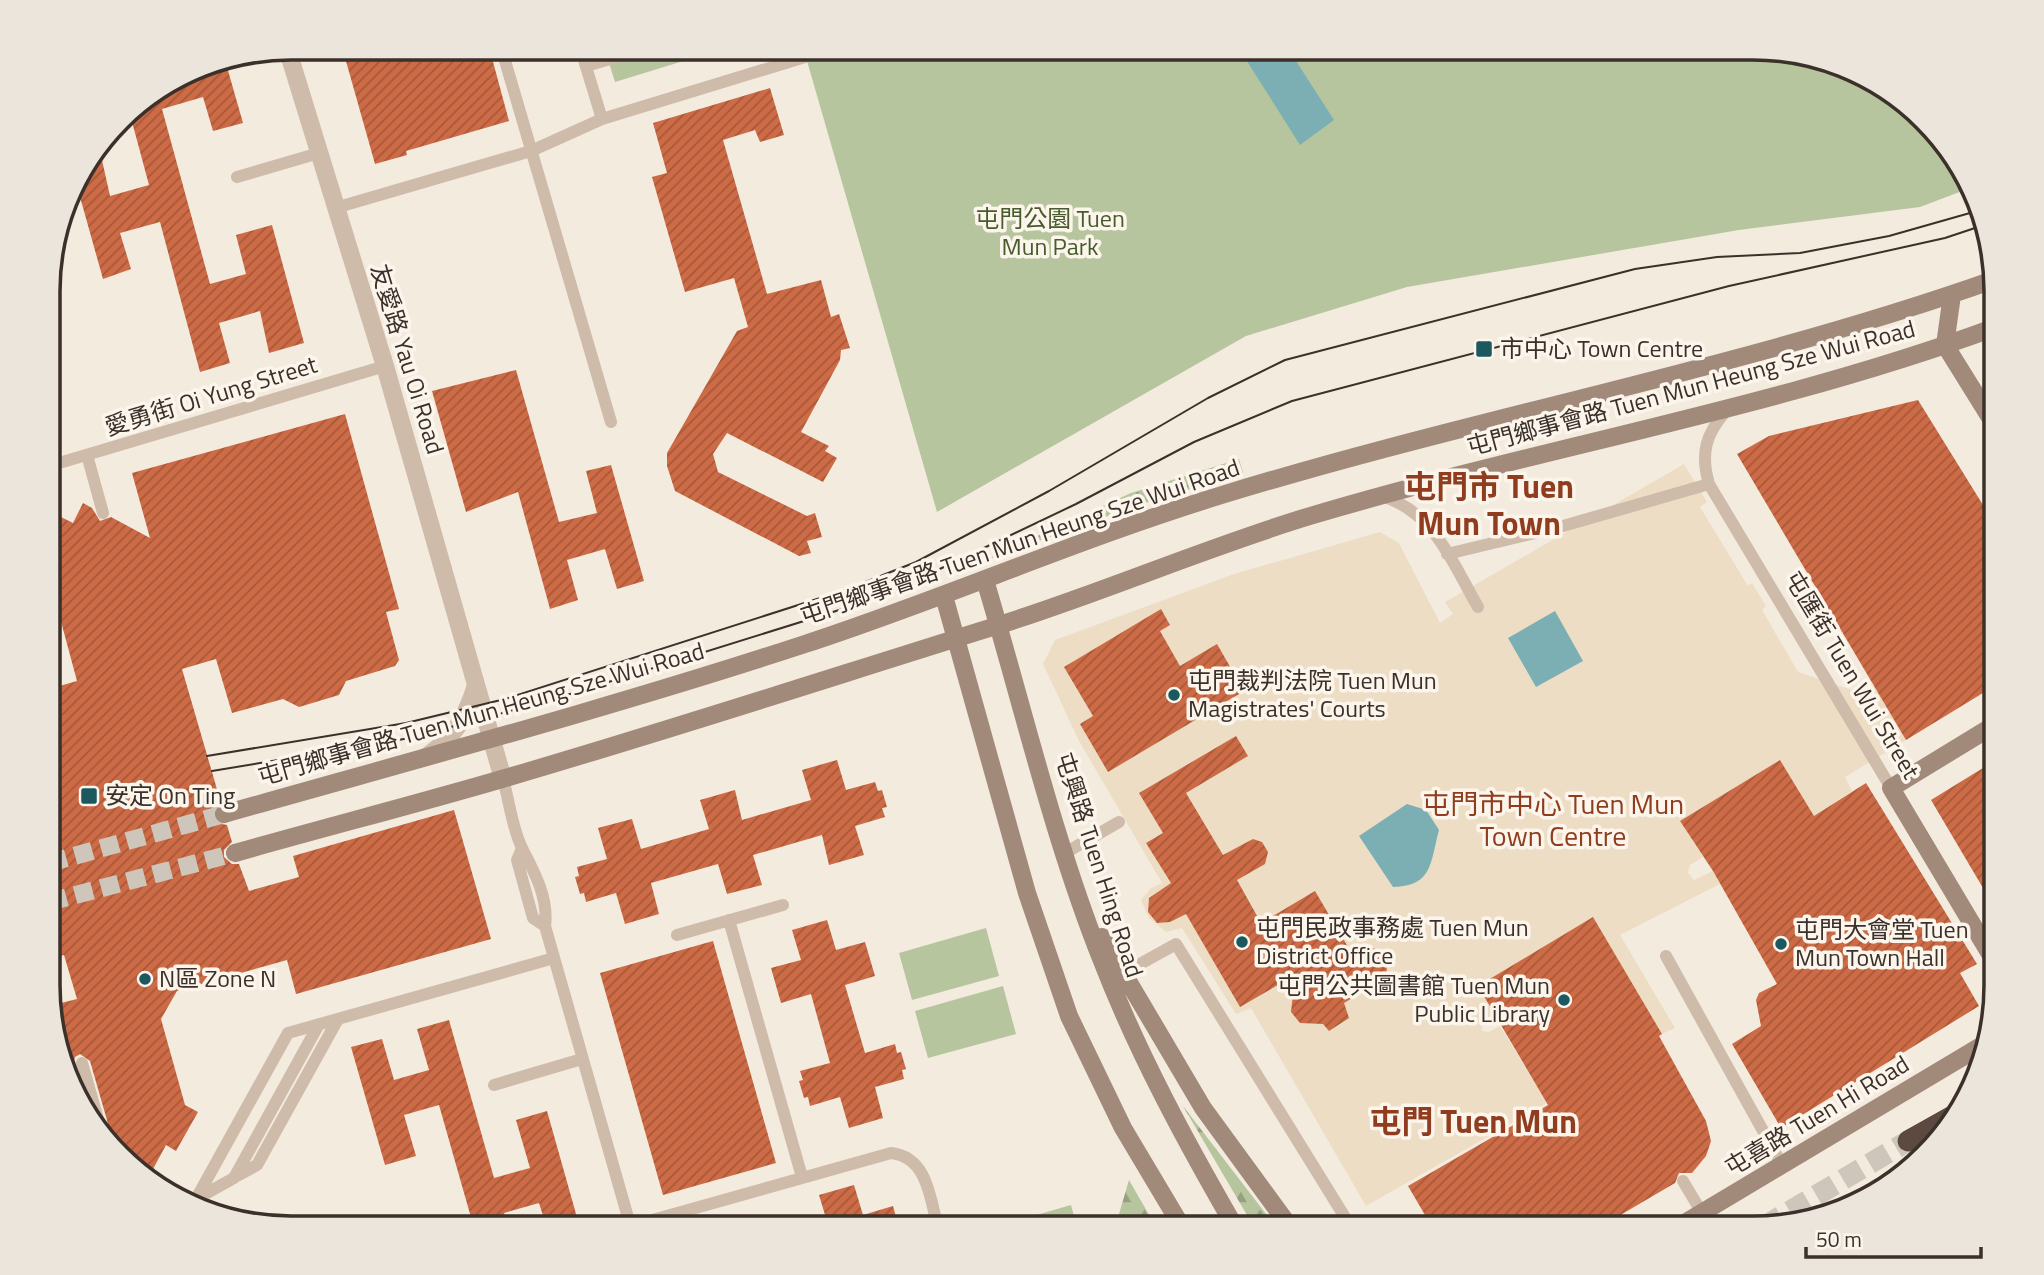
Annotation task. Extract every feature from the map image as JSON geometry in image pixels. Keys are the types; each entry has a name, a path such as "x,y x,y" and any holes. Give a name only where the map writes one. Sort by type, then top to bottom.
{"highway":[{"path":"1908,1142 1935,1127"}],"main road":[{"name":"屯門鄉事會路 Tuen Mun Heung Sze Wui Road","path":"224,814 491,739 802,645 944,596 1141,520 1324,464 1847,327 1984,283"},
{"path":"1952,295 1945,345 1984,408"},
{"name":"屯門鄉事會路 Tuen Mun Heung Sze Wui Road","path":"234,853 503,779 999,625 1228,541 1381,495 1730,407 1984,331"},
{"name":"屯興路 Tuen Hing Road","path":"985,580 1074,884 1128,1024 1229,1215"},
{"path":"944,596 1027,893 1064,1004 1105,1092 1175,1215"},
{"path":"1891,788 1984,731"},
{"name":"屯匯街 Tuen Wui Street","path":"1891,788 1984,944"},
{"path":"1074,884 1122,974 1203,1108 1281,1215"},
{"name":"屯喜路 Tuen Hi Road","path":"1698,1215 1974,1050"}],"street":[{"name":"友愛路 Yau Oi Road","path":"291,60 385,366 503,779"},
{"path":"426,757 447,741 461,725 476,685"}],"lane":[{"path":"505,60 611,422"},
{"path":"584,60 602,119"},
{"path":"586,66 607,60"},
{"path":"335,208 531,151 602,119 795,60"},
{"path":"237,177 319,153"},
{"name":"愛勇街 Oi Yung Street","path":"60,463 385,366"},
{"name":"屯匯街 Tuen Wui Street","path":"1730,407 1708,435 1704,449 1709,484 1891,788"},
{"path":"87,455 103,513"},
{"path":"1447,554 1556,528 1709,484"},
{"path":"1381,495 1404,503 1418,513 1447,554 1478,607"},
{"path":"503,779 522,848 517,860 533,918 545,926 628,1216"},
{"path":"1065,853 1119,822"},
{"path":"677,935 783,905"},
{"path":"729,920 802,1177"},
{"path":"1122,974 1176,944 1344,1215"},
{"path":"1666,957 1782,1165"},
{"path":"196,1195 288,1033 554,958"},
{"path":"200,1197 257,1165 338,1019"},
{"path":"234,1178 319,1024"},
{"path":"494,1084 582,1059"},
{"path":"82,1063 95,1108"},
{"path":"669,1216 883,1154 908,1157 924,1177 935,1216"},
{"path":"1683,1181 1702,1213"}],"green space":[{"path":"608,60 687,60 615,82"},
{"name":"屯門公園 Tuen Mun Park","path":"807,60 1783,61 1828,72 1856,83 1882,98 1927,138 1946,162 1962,191 1920,207 1739,230 1407,287 1246,336 937,512"},
{"path":"1239,459 1243,473 1135,506 981,562 1131,493"},
{"path":"986,928 999,976 912,1000 899,953"},
{"path":"1003,986 1016,1034 928,1058 915,1011"},
{"path":"1183,1106 1267,1215 1247,1215"},
{"path":"1129,1180 1149,1215 1119,1214"},
{"path":"1071,1205 1074,1215 1035,1215"}],"shaded area":[{"path":"1684,464 1707,502 1700,507 1748,586 1752,583 1766,606 1762,610 1798,672 1861,693 1874,686 1906,740 1845,777 1852,791 1814,816 1780,760 1680,821 1703,857 1690,865 1688,873 1694,880 1713,871 1720,884 1620,935 1675,1028 1662,1034 1595,922 1479,986 1494,1015 1483,1023 1482,1031 1489,1032 1500,1026 1547,1103 1366,1206 1251,1008 1236,1014 1182,928 1166,932 1149,918 1141,900 1151,888 1162,883 1079,741 1043,664 1055,640 1234,574 1380,532 1399,543 1440,623 1453,614 1445,602"}],"water":[{"path":"1246,60 1295,60 1334,120 1300,145"},
{"path":"1555,611 1583,661 1536,687 1508,638"},
{"path":"1407,804 1426,810 1439,830 1431,862 1423,877 1406,886 1393,887 1359,836"}],"building":[{"path":"346,60 493,60 509,121 406,151 407,155 375,164"},
{"path":"228,69 243,123 213,131 203,97 162,109 210,284 246,274 236,235 272,225 304,343 269,353 260,311 219,323 230,363 200,372 160,222 120,233 131,269 103,279 80,196 90,175 102,160 110,196 149,185 132,123 175,90"},
{"path":"770,88 784,135 760,142 755,130 723,140 767,294 821,280 831,317 839,314 850,348 841,350 840,360 801,432 829,446 825,451 837,458 823,482 727,433 713,454 718,472 807,516 815,513 822,537 807,541 811,553 799,556 675,491 667,466 667,453 737,331 748,327 734,278 685,292 652,177 667,173 653,123"},
{"path":"516,370 559,522 597,513 586,471 611,465 644,581 617,589 605,549 567,560 578,600 550,609 518,492 466,512 432,391"},
{"path":"1918,400 1984,507 1984,692 1906,740 1737,454 1769,436"},
{"path":"345,414 399,609 386,612 399,660 395,666 346,681 339,695 299,707 283,699 232,713 216,659 182,669 221,803 215,807 213,816 217,823 227,825 232,842 224,850 224,857 232,864 239,864 249,891 299,877 293,856 454,810 491,939 296,994 287,960 177,991 161,1019 185,1105 198,1112 176,1151 166,1145 153,1169 127,1148 109,1127 90,1061 80,1054 75,1057 74,1063 67,1044 61,1003 77,999 64,955 60,956 60,686 77,681 60,618 60,516 73,523 83,503 92,508 100,521 111,517 150,538 132,473"},
{"path":"1161,609 1170,625 1160,631 1180,666 1217,644 1244,691 1108,772 1080,724 1093,716 1064,667"},
{"path":"1236,736 1248,756 1186,793 1223,855 1253,839 1262,842 1268,852 1265,864 1237,880 1261,923 1315,891 1351,952 1367,948 1377,949 1385,959 1387,970 1381,981 1344,1003 1349,1018 1329,1031 1323,1024 1300,1023 1291,1012 1295,975 1240,1007 1186,914 1170,922 1157,923 1148,912 1149,898 1171,883 1146,843 1163,833 1139,793"},
{"path":"837,760 846,790 875,782 878,791 882,790 887,807 882,808 885,817 855,826 864,855 829,865 822,835 753,855 762,885 727,894 718,864 651,883 659,914 625,924 616,893 586,902 584,893 580,894 575,877 579,876 577,867 607,859 598,828 632,819 641,849 709,829 700,800 735,790 742,820 811,800 802,770"},
{"name":"屯門大會堂 Tuen Mun Town Hall","path":"1780,760 1814,816 1866,783 1977,964 1960,973 1979,1006 1781,1128 1732,1044 1761,1026 1756,1000 1759,993 1777,984 1713,871 1680,821"},
{"path":"1984,767 1984,890 1931,800"},
{"path":"1593,917 1662,1034 1659,1036 1706,1121 1711,1141 1706,1156 1692,1173 1679,1173 1675,1183 1620,1215 1425,1215 1408,1186 1548,1105 1478,986"},
{"path":"827,920 836,950 865,942 875,976 845,985 865,1053 895,1044 897,1053 901,1052 906,1069 902,1070 904,1079 875,1087 883,1118 849,1128 840,1097 810,1106 808,1097 804,1098 799,1081 803,1080 800,1071 830,1063 811,994 781,1003 771,968 801,960 792,930"},
{"path":"713,941 776,1163 663,1195 600,973"},
{"path":"449,1020 494,1178 530,1168 516,1120 547,1111 577,1216 543,1216 539,1203 504,1213 505,1216 471,1216 439,1105 404,1115 416,1156 385,1165 351,1047 382,1039 394,1080 429,1070 417,1029"},
{"path":"854,1185 863,1215 893,1206 896,1216 825,1216 819,1195"}],"tunnel":[{"path":"60,860 224,814"},
{"path":"60,899 235,853"},
{"path":"1786,1213 1908,1141"}],"tram line":[{"path":"207,756 406,723 505,699 845,590 916,562 1049,491 1208,398 1285,360 1635,269 1717,257 1800,253 1889,236 1971,213"},
{"path":"212,771 410,738 554,699 852,606 923,577 1076,504 1194,442 1292,401 1729,286 1945,238 1976,228"}],"place":[{"name":"市中心 Town Centre","path":"1484,349"},
{"name":"屯門裁判法院 Tuen Mun Magistrates' Courts","path":"1174,695"},
{"name":"安定 On Ting","path":"89,796"},
{"name":"屯門民政事務處 Tuen Mun District Office","path":"1242,942"},
{"name":"屯門大會堂 Tuen Mun Town Hall","path":"1781,944"},
{"name":"N區 Zone N","path":"145,979"},
{"name":"屯門公共圖書館 Tuen Mun Public Library","path":"1564,1000"}],"district":[{"name":"屯門市 Tuen Mun Town","path":"1489,506"},
{"name":"屯門市中心 Tuen Mun Town Centre","path":"1553,820"},
{"name":"屯門 Tuen Mun","path":"1473,1122"}]}
